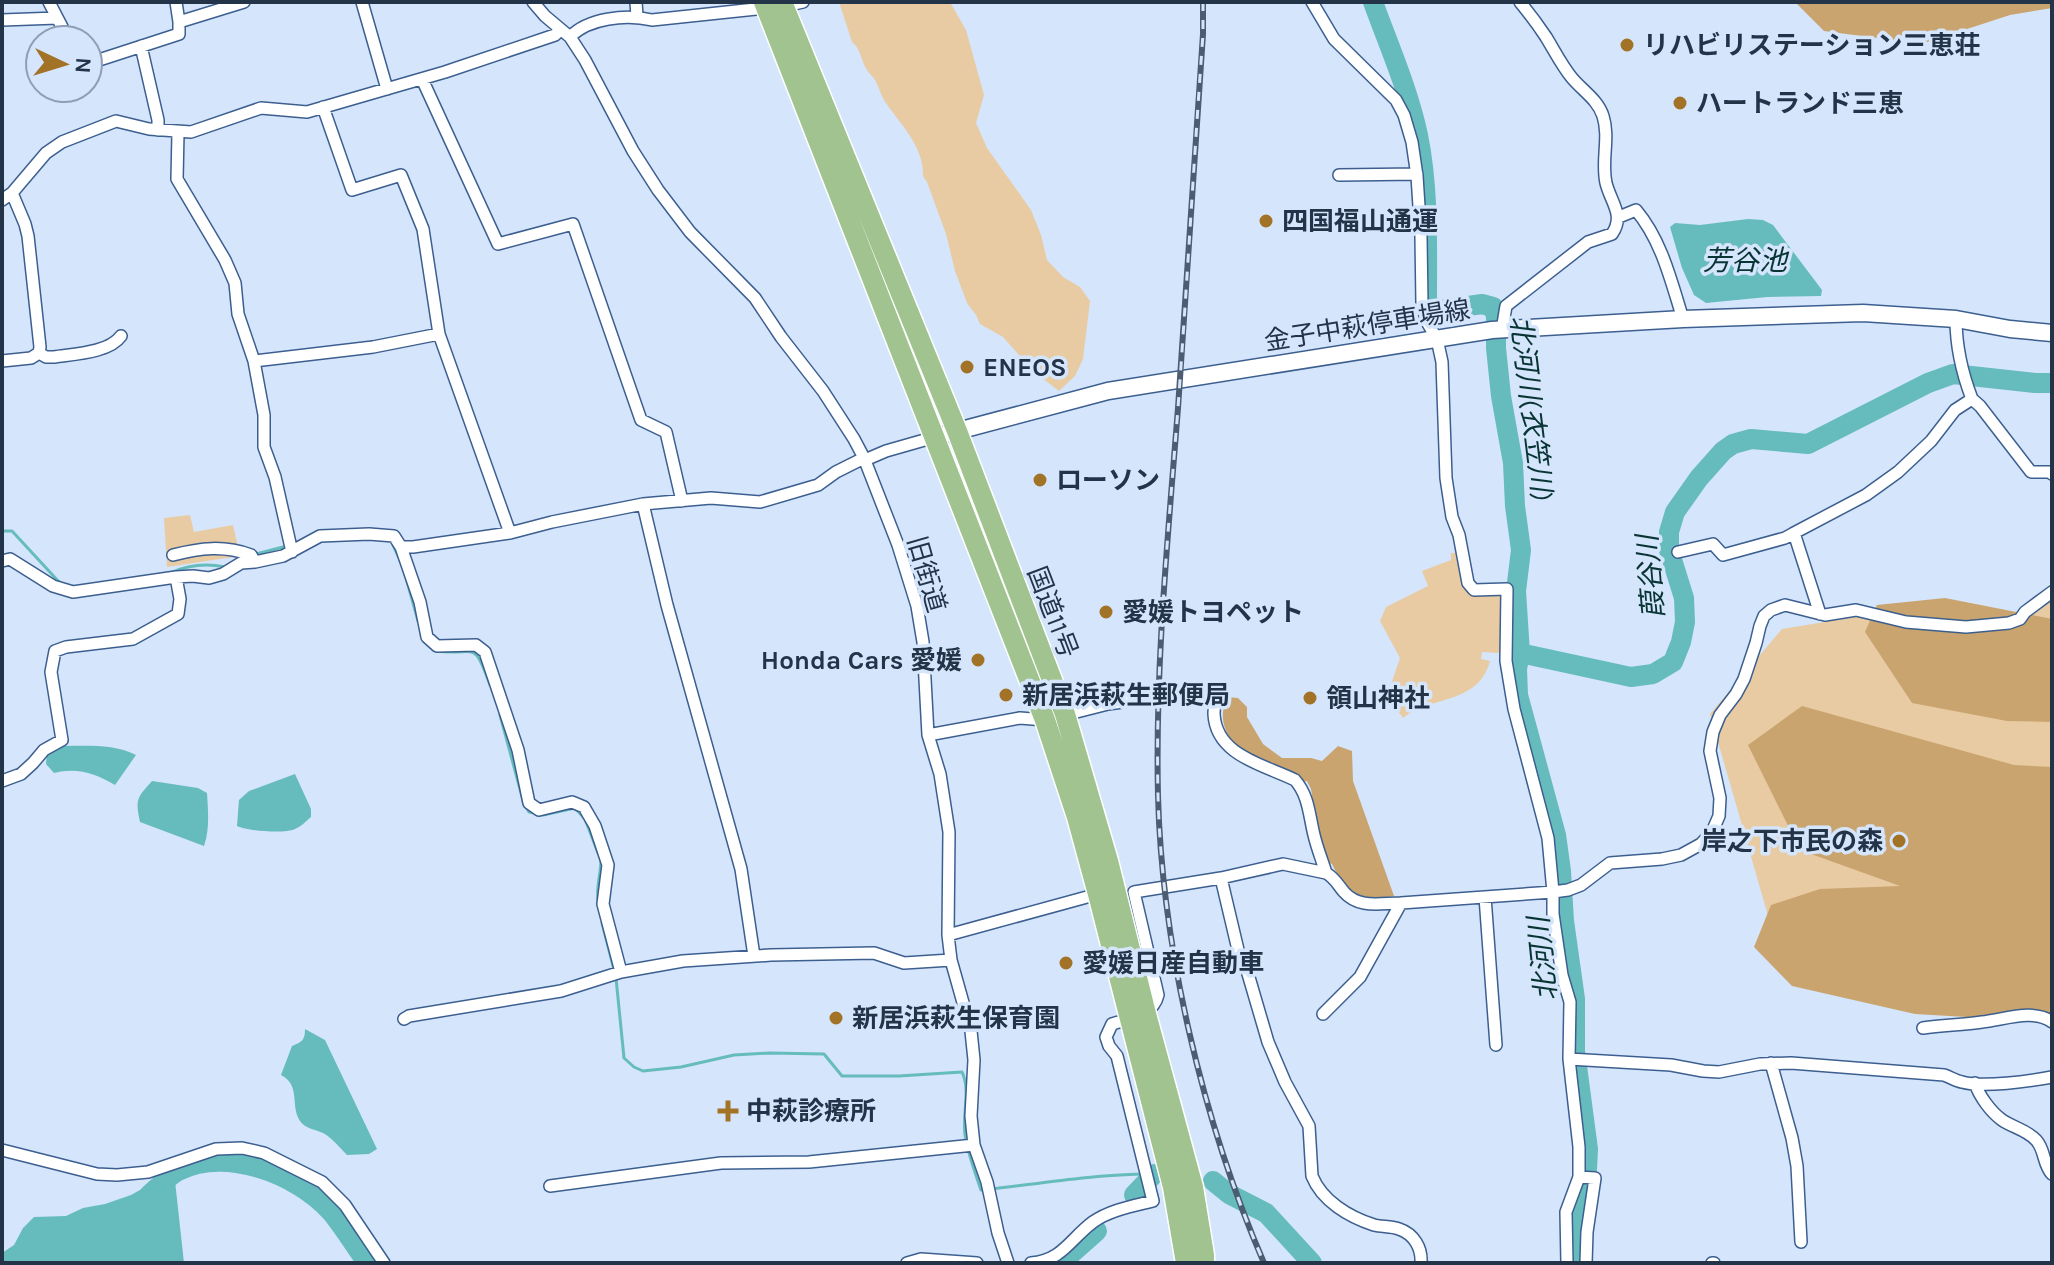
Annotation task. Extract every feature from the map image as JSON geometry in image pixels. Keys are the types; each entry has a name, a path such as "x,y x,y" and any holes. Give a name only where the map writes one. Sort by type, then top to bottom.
{"highway":[{"name":"国道11号","path":"780,4 957,431 1108,861 1186,1263"},
{"name":"国道11号","path":"780,4 935,437 1055,717 1098,894 1193,1187 1204,1263"}],"main road":[{"name":"金子中萩停車場線","path":"935,437 1108,391 1498,330 1863,313 1956,319 2052,333"}],"street":[{"path":"49,2 60,24"},
{"path":"104,58 179,34 176,2"},
{"path":"179,22 244,2"},
{"path":"362,2 387,89"},
{"name":"旧街道","path":"533,2 565,34 585,60 633,151 658,190 690,232 755,298 823,391 864,459 898,545 917,606 923,642 928,735 940,774 949,832 948,935 951,960 971,1031 974,1060 969,1146 987,1182 1008,1263"},
{"path":"636,2 637,16"},
{"path":"1312,2 1334,39 1396,100 1412,142 1421,237 1422,304 1427,322 1437,339 1442,362 1444,453 1452,517 1459,535 1468,583 1474,590 1507,589 1506,661 1514,709 1559,891 1553,914 1570,1002 1579,1147 1585,1178 1586,1263"},
{"path":"1498,330 1506,306 1588,242 1612,234 1618,226 1619,217 1603,167 1606,132 1603,115 1597,103 1571,77 1520,2"},
{"path":"39,353 28,236 25,224 7,197 46,153 62,142 116,121 178,133 191,132 261,108 307,112 607,20 637,16 652,20 780,4"},
{"path":"2,20 57,18"},
{"path":"141,46 158,130"},
{"path":"422,79 498,244 573,224 641,420 666,432 682,501"},
{"path":"323,107 352,190 401,175 423,229 439,334 510,533"},
{"path":"178,133 177,179 225,260 235,283 238,314 254,361 264,415 264,447 275,477 292,552"},
{"path":"1339,175 1417,174"},
{"path":"1619,217 1636,210 1650,227 1683,319"},
{"path":"1956,319 1956,341 1972,399 2031,472 2052,474"},
{"path":"254,361 373,347 439,334"},
{"path":"39,353 54,357 106,348 121,336"},
{"path":"2,361 31,358 39,353"},
{"path":"1678,552 1713,544 1723,555 1785,538 1866,495 1898,472 1931,441 1955,410 1972,399"},
{"path":"2,561 10,559 53,586 73,592 176,577 209,578 241,563 283,556 320,536 369,534 413,547 510,533 643,504 711,498 760,502 818,485 836,472 864,459 935,437"},
{"path":"643,504 667,605 741,869 754,956"},
{"path":"1794,533 1820,614"},
{"path":"392,539 420,602 427,637 437,646 476,645 485,652 518,750 529,803 539,810 572,802 584,807 595,826 608,865 603,904 616,974"},
{"path":"173,555 208,548 238,550 251,555 255,562"},
{"path":"2,781 21,774 44,750 62,740 51,672 55,651 133,639 178,614 180,599 176,577"},
{"path":"1031,1263 1043,1262 1064,1251 1091,1223 1108,1213 1153,1201 1117,1056 1106,1037 1112,1024 1138,1016 1157,1001 1134,892 1283,864 1332,876 1345,893 1360,904 1401,903 1559,891 1581,885 1610,863 1681,855 1701,844 1712,832 1719,816 1720,798 1710,751 1713,732 1720,715 1744,679 1764,616 1771,610 1785,605 1825,615 1856,610 1906,622 1956,627 1998,625 2020,619 2052,592"},
{"path":"928,735 1217,689 1214,716 1217,729 1228,746 1234,752 1295,780 1302,788 1326,873"},
{"path":"1221,878 1239,954 1246,967 1268,1042 1309,1126 1315,1183 1348,1214 1407,1233 1417,1242 1421,1263"},
{"path":"948,935 1098,894"},
{"path":"1485,897 1496,1045"},
{"path":"1323,1014 1360,977 1401,903"},
{"path":"404,1019 561,991 616,974 683,961 874,953 904,963 951,960"},
{"path":"1923,1028 1980,1023 2015,1016 2043,1017 2052,1022"},
{"path":"1575,1059 1671,1065 1719,1072 1771,1063 1791,1063 1944,1075 1963,1083 2005,1083 2052,1077"},
{"path":"1771,1063 1797,1166 1801,1242"},
{"path":"1975,1083 1978,1092 2000,1119 2036,1140 2052,1174"},
{"path":"550,1186 721,1163 809,1162 969,1146"},
{"path":"2,1150 97,1174 117,1175 148,1172 216,1149 242,1148 264,1153 322,1182 345,1205 384,1263"},
{"path":"1567,1263 1566,1212 1585,1178"},
{"path":"907,1263 921,1259 977,1263"}],"shaded area":[{"path":"839,2 950,2 966,30 984,95 976,123 987,148 1031,210 1047,260 1063,277 1080,287 1090,301 1083,359 1075,376 1059,391 1033,371 1003,337 980,324 967,303 946,234 923,176 920,155 884,100 852,42"},
{"path":"1795,2 2052,2 2052,8 2010,15 1921,44 1824,31"},
{"path":"190,515 194,532 233,525 240,556 167,567 164,518"},
{"path":"1451,553 1456,553 1464,587 1473,595 1501,595 1503,598 1500,653 1482,652 1481,659 1490,661 1484,675 1465,692 1403,718 1386,699 1400,658 1380,621 1386,607 1428,586 1422,571 1451,560"},
{"name":"岸之下市民の森","path":"2052,596 2052,986 1783,968 1710,714 1782,629 1940,603 2015,616"},
{"path":"1945,598 2052,619 2052,722 2007,721 1912,703 1865,632 1877,605"},
{"path":"1227,697 1238,698 1247,707 1247,717 1263,744 1282,758 1322,761 1338,746 1352,751 1353,781 1394,896 1356,894 1343,883 1332,864 1326,862 1307,781 1259,761 1233,742 1225,729 1223,714"},
{"path":"1802,706 2014,765 2052,767 2052,1022 1915,1014 1792,986 1754,947 1771,905 1820,889 1900,886 1800,850 1748,745"}],"water":[{"name":"芳谷池","path":"1763,220 1773,225 1822,290 1821,296 1706,303 1694,295 1670,227 1675,223 1700,225"},
{"path":"64,746 110,747 136,755 115,785 86,772 54,773 46,764 47,752"},
{"path":"295,774 311,809 311,817 290,831 237,826 239,800 249,791"},
{"path":"152,781 198,788 207,793 208,826 204,846 140,822 138,799"},
{"path":"305,1029 325,1040 377,1149 369,1154 347,1155 333,1140 300,1121 291,1084 281,1075 292,1046 302,1040"},
{"path":"170,1178 175,1181 184,1263 2,1263 2,1253 14,1245 23,1228 34,1217 66,1216 131,1195 151,1181"}],"waterway":[{"name":"北河川(衣笠川)","path":"1373,2 1404,84 1422,155 1426,197 1427,300 1434,311 1482,304 1493,307 1496,316 1501,396 1513,463 1521,550 1516,591 1520,653 1518,695 1556,835 1575,999 1575,1051 1588,1149 1586,1189 1578,1221 1575,1263"},
{"name":"葭谷川","path":"1520,653 1631,677 1653,674 1673,662 1685,622 1684,598 1669,550 1669,532 1675,512 1699,478 1733,444 1751,439 1808,444 1928,383 1953,374 2052,383"},
{"path":"2,531 12,531 60,583"},
{"path":"393,545 400,560"},
{"path":"256,554 287,546"},
{"path":"170,573 197,566 225,567"},
{"path":"405,574 418,621"},
{"path":"436,651 472,652 480,661 490,685"},
{"path":"500,715 524,804 529,812 535,813"},
{"path":"543,815 575,808 585,819 598,853"},
{"path":"598,900 601,860"},
{"path":"602,923 614,970"},
{"path":"616,978 624,1058 643,1071 681,1067 734,1055 769,1053 824,1054 842,1076 962,1072 966,1086 966,1142 981,1190 984,1190"},
{"path":"149,1195 178,1171 197,1164 239,1163 260,1168 300,1186 317,1198 336,1218 367,1263"},
{"path":"992,1189 1143,1174"},
{"path":"1134,1195 1154,1174"},
{"path":"1213,1181 1229,1194 1266,1213 1312,1263"},
{"path":"1061,1263 1097,1231"}],"railway":[{"path":"1203,2 1163,602 1158,699 1158,796 1168,914 1190,1034 1222,1152 1264,1263"}],"place":[{"name":"リハビリステーション三恵荘","path":"1627,45"},
{"name":"ハートランド三恵","path":"1680,103"},
{"name":"四国福山通運","path":"1266,221"},
{"name":"ENEOS","path":"967,367"},
{"name":"ローソン","path":"1040,480"},
{"name":"愛媛トヨペット","path":"1106,612"},
{"name":"Honda Cars 愛媛","path":"978,660"},
{"name":"新居浜萩生郵便局","path":"1006,695"},
{"name":"領山神社","path":"1310,698"},
{"name":"岸之下市民の森","path":"1899,841"},
{"name":"愛媛日産自動車","path":"1066,963"},
{"name":"新居浜萩生保育園","path":"836,1018"},
{"name":"中萩診療所","path":"728,1111"}],"water label":[{"name":"北河川","path":"1542,959"}]}
